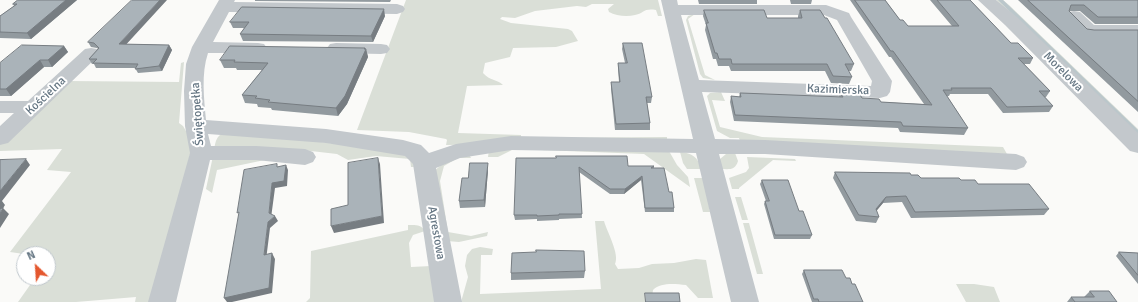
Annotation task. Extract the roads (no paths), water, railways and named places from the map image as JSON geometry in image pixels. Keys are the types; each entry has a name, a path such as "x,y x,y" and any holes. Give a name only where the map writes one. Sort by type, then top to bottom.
{"street":[{"name":"Morelowa","path":"986,0 1011,21 1138,146"},
{"path":"225,4 397,9"},
{"name":"Świętopełka","path":"162,302 201,153 196,126 194,91 195,64 201,47 225,4"},
{"name":"Kazimierska","path":"690,86 880,92 882,81 843,17 826,10 774,5 670,5 690,86 745,302"},
{"path":"1074,16 1090,30 1138,30"},
{"path":"201,47 272,48"},
{"path":"319,48 381,49"},
{"name":"Kościelna","path":"0,138 91,53"},
{"path":"0,107 33,108"},
{"path":"196,126 326,136 403,147 419,154 424,164 456,151 511,143 765,147 1016,162"},
{"path":"201,153 256,153 304,156"},
{"name":"Agrestowa","path":"424,164 448,302"}],"waterway":[{"path":"1000,0 1138,133"}]}
